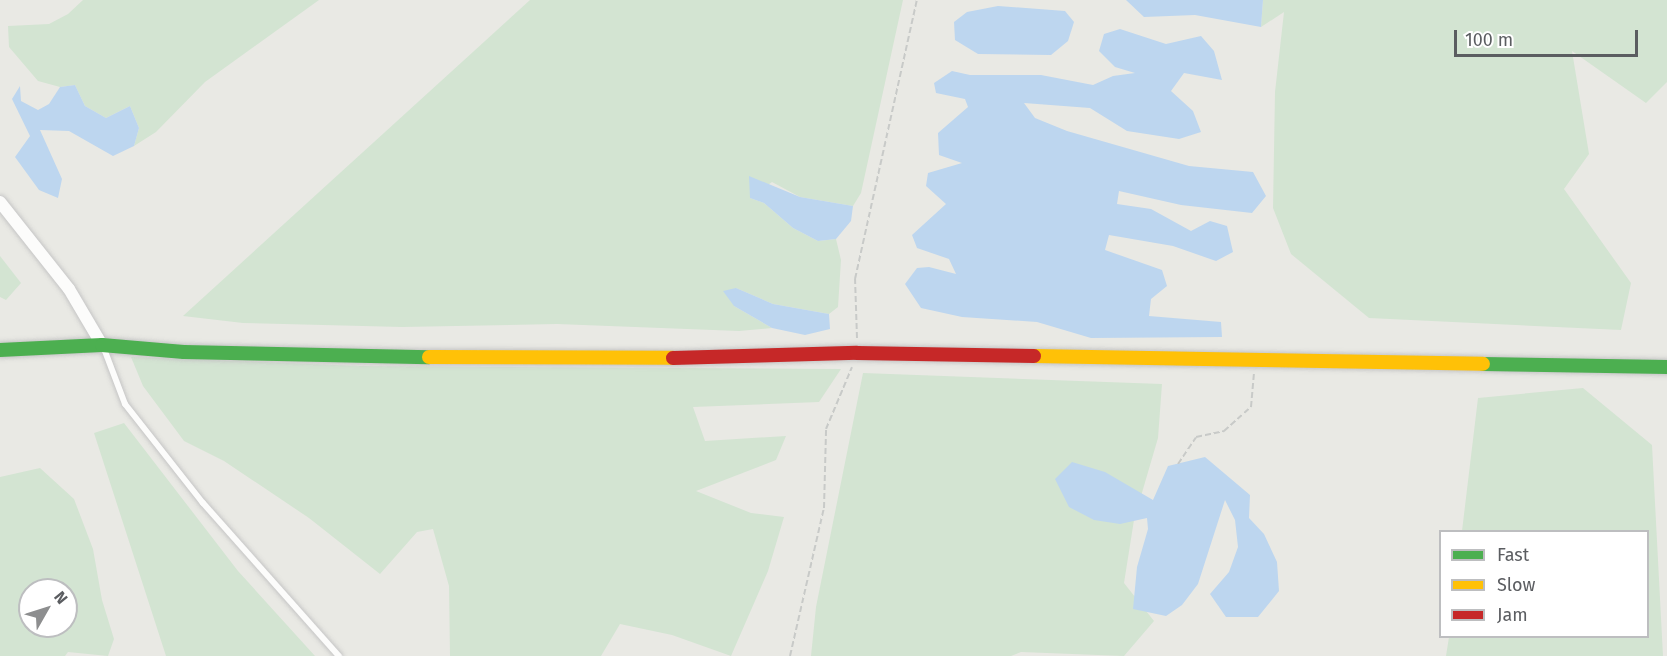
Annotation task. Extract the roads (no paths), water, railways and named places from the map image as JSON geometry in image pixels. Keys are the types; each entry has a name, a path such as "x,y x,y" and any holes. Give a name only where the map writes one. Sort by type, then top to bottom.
{"street":[{"path":"0,202 69,289 102,345"},
{"path":"0,350 102,345 184,352 591,360 857,353 1667,367"}],"lane":[{"path":"102,345 125,404 202,503 339,656"}],"water":[{"path":"1126,0 1263,0 1261,27 1195,15 1144,17"},
{"path":"998,6 1065,11 1074,22 1068,41 1051,55 978,54 955,40 954,22 967,12"},
{"path":"1120,29 1166,44 1201,36 1214,51 1222,80 1184,73 1171,91 1193,111 1201,132 1179,139 1127,131 1090,108 1024,103 1035,118 1067,131 1189,166 1253,172 1266,196 1252,213 1181,205 1119,191 1117,204 1151,209 1191,231 1210,221 1227,226 1233,252 1216,261 1173,246 1109,235 1105,250 1162,270 1167,286 1151,299 1149,316 1221,322 1222,337 1091,338 1037,322 962,317 921,308 905,284 917,268 929,267 956,274 949,259 917,248 912,235 946,204 926,186 928,173 962,163 939,155 938,133 968,107 965,99 936,93 934,83 952,71 970,75 1041,75 1093,85 1113,76 1135,73 1115,67 1099,51 1104,34"},
{"path":"75,85 85,106 106,118 130,106 139,128 134,146 113,156 69,131 40,130 62,179 58,198 39,190 15,157 30,136 12,99 20,86 21,101 38,110 49,104 60,87"},
{"path":"749,176 800,197 853,206 851,221 836,239 818,241 793,228 764,203 750,198"},
{"path":"736,288 773,304 829,314 830,329 805,335 772,328 734,306 723,291"},
{"path":"1205,457 1250,495 1249,518 1264,534 1277,562 1279,591 1258,617 1226,617 1210,594 1229,572 1238,547 1235,520 1225,500 1198,584 1182,605 1166,616 1133,609 1137,567 1148,529 1147,518 1120,524 1094,520 1069,507 1055,479 1072,462 1105,472 1153,500 1168,466"}]}
